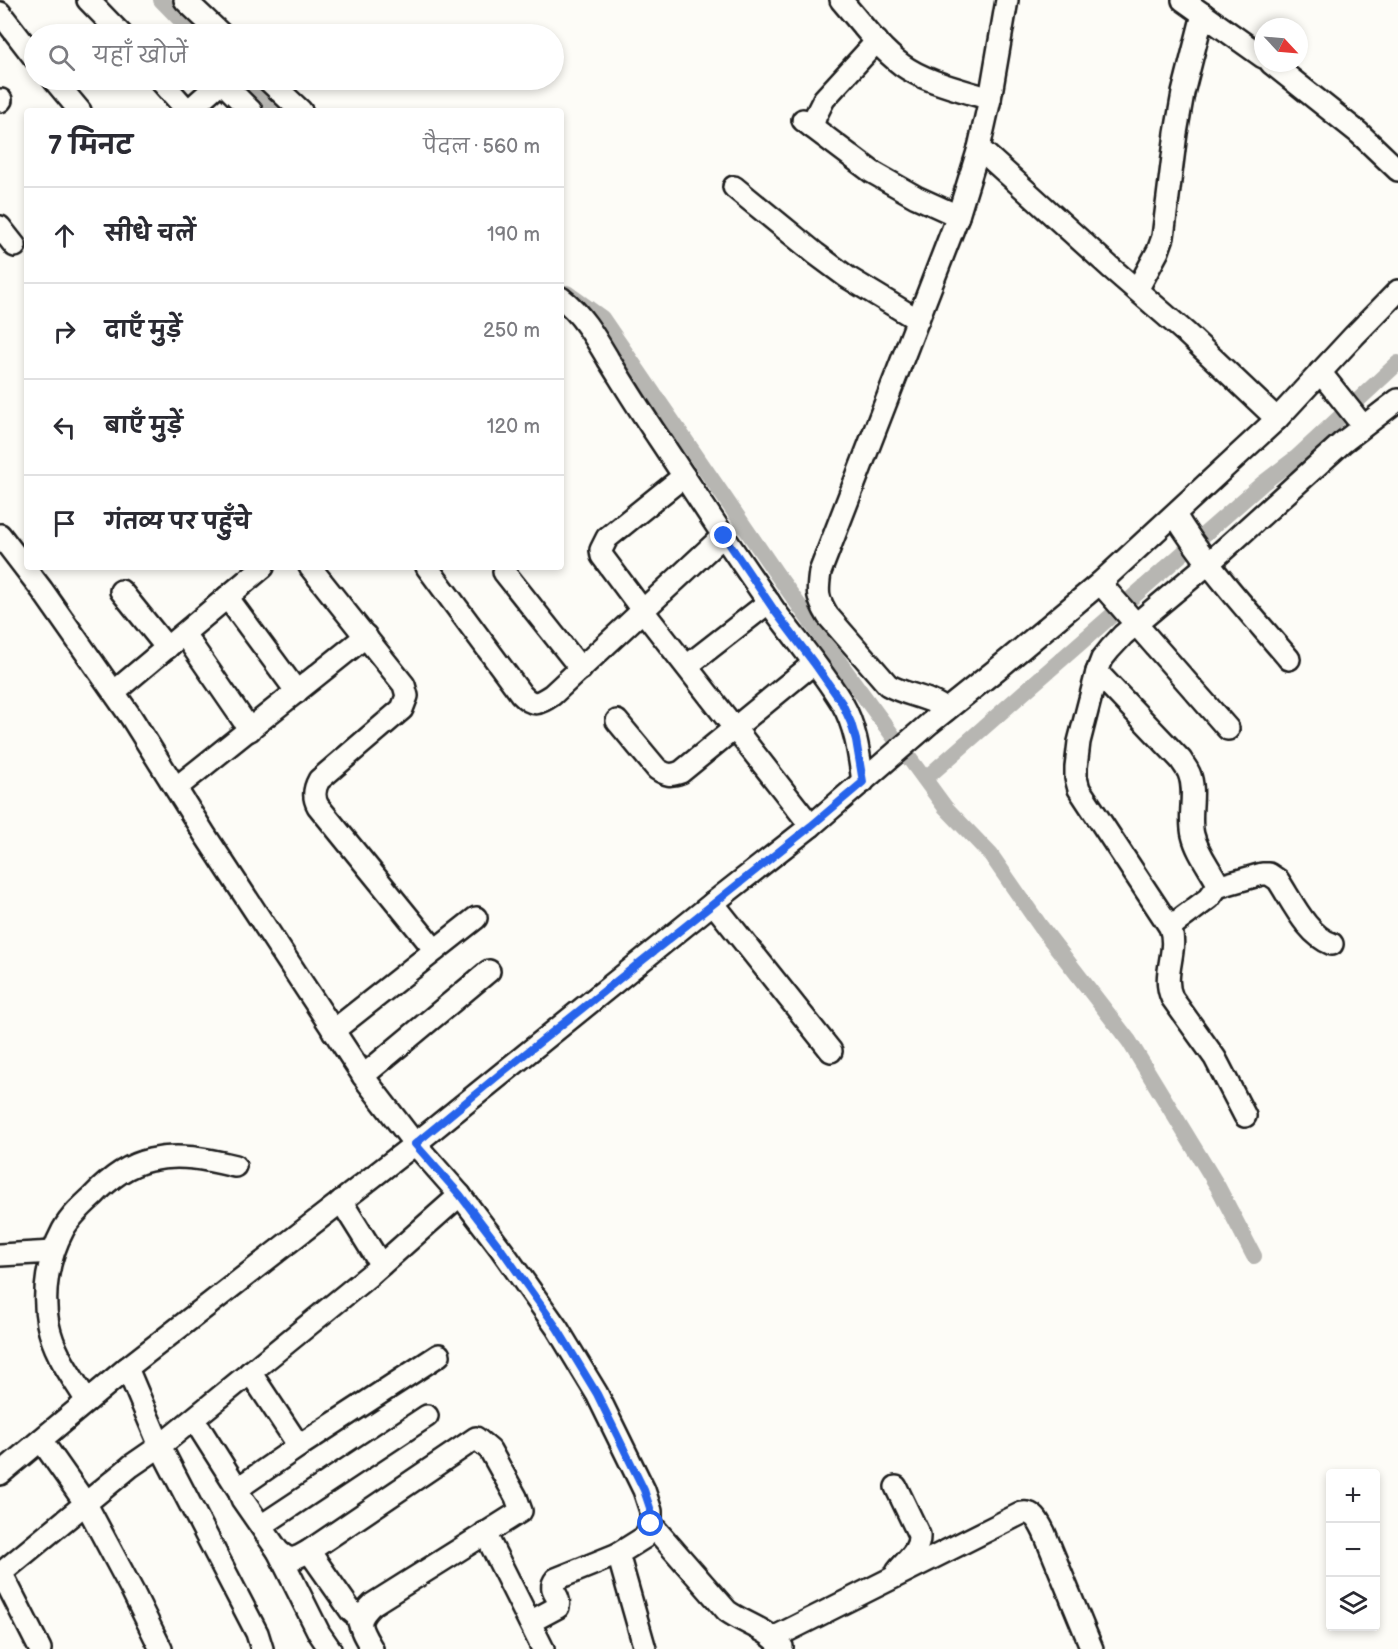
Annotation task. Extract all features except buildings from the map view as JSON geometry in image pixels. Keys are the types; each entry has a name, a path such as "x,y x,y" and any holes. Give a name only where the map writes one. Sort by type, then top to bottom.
{"street":[{"path":"88,0 111,24"},
{"path":"185,0 210,24"},
{"path":"841,0 890,55 904,67 938,82 990,99"},
{"path":"938,717 938,704 888,685 828,616 817,591 820,572 958,216 979,148 990,99 1006,0"},
{"path":"1183,0 1254,51"},
{"path":"0,13 24,44"},
{"path":"1137,290 1163,237 1176,133 1203,14"},
{"path":"877,41 824,99 816,115 808,124 872,172 958,216"},
{"path":"1282,72 1359,133 1398,170"},
{"path":"63,90 78,108"},
{"path":"169,90 185,108"},
{"path":"191,108 211,90"},
{"path":"231,90 248,108"},
{"path":"279,90 299,108"},
{"path":"979,148 1185,332 1277,419"},
{"path":"734,187 847,277 918,320"},
{"path":"0,227 15,246"},
{"path":"1245,1116 1215,1058 1172,998 1167,983 1173,935 1170,927 1079,789 1076,767 1078,742 1097,672 1102,659 1110,649 1118,604 1191,539 1277,419 1398,291"},
{"path":"564,301 580,316 724,536 842,703 851,723 868,778"},
{"path":"1320,372 1353,412"},
{"path":"1353,412 1398,400"},
{"path":"0,1474 128,1368 415,1144 811,826 1001,666 1118,604 1191,539 1342,443 1353,412"},
{"path":"684,476 607,538 601,550 602,556 605,563 811,826"},
{"path":"0,535 24,566"},
{"path":"429,570 527,700 534,704 552,695 724,536"},
{"path":"1191,539 1289,659"},
{"path":"27,570 114,692 363,1076 415,1144 460,1195 557,1328 597,1394 644,1490 651,1511 651,1524 645,1537 618,1554 556,1579 552,1587 558,1598 558,1607 530,1622"},
{"path":"114,692 259,570"},
{"path":"312,570 404,685 407,696 402,709 319,780 315,788 315,801 435,950"},
{"path":"504,572 581,669"},
{"path":"121,591 167,648"},
{"path":"227,597 297,692"},
{"path":"687,666 769,602"},
{"path":"1118,604 1228,729"},
{"path":"184,634 250,730"},
{"path":"176,788 366,636"},
{"path":"617,720 657,769 665,775 672,776 681,772 814,663"},
{"path":"1097,672 1181,760 1189,774 1192,789 1192,833 1196,845 1217,882 1217,887"},
{"path":"1170,927 1209,898 1217,887 1262,874 1274,876 1312,932 1324,942 1332,944"},
{"path":"713,903 831,1051"},
{"path":"333,1031 476,918"},
{"path":"363,1076 489,971"},
{"path":"87,1401 57,1354 48,1326 46,1284 53,1252 64,1228 103,1185 118,1173 148,1160 179,1155 235,1166"},
{"path":"40,1649 0,1573 131,1466 160,1446 381,1265 460,1195"},
{"path":"341,1201 381,1265"},
{"path":"0,1255 53,1252"},
{"path":"330,1649 319,1634 278,1551 242,1499 240,1491 242,1485 439,1355"},
{"path":"128,1368 160,1446 257,1633 262,1649"},
{"path":"250,1372 299,1446"},
{"path":"261,1526 427,1416"},
{"path":"200,1429 240,1491"},
{"path":"278,1551 285,1557 292,1559 299,1557 476,1438 490,1449 521,1511 373,1604 361,1618 360,1625"},
{"path":"41,1440 86,1504 161,1649"},
{"path":"895,1578 903,1564 915,1552 919,1541 919,1535 896,1486"},
{"path":"651,1524 727,1611 764,1631 778,1644 895,1578 980,1534 1028,1513 1033,1515 1044,1532 1092,1649"},
{"path":"485,1533 543,1649"},
{"path":"309,1551 351,1611 357,1616 362,1632 372,1649"},
{"path":"618,1554 645,1649"}],"waterway":[{"path":"161,0 184,24"},
{"path":"254,90 275,108"},
{"path":"567,293 602,318 852,680 945,807 991,855 1041,927 1129,1041 1218,1187 1254,1256"},
{"path":"925,779 1263,483 1297,457 1398,363"}],"route":[{"path":"651,1524 651,1511 644,1490 597,1394 557,1328 460,1195 415,1144 863,782 856,740 842,703 774,610 724,536"}]}
